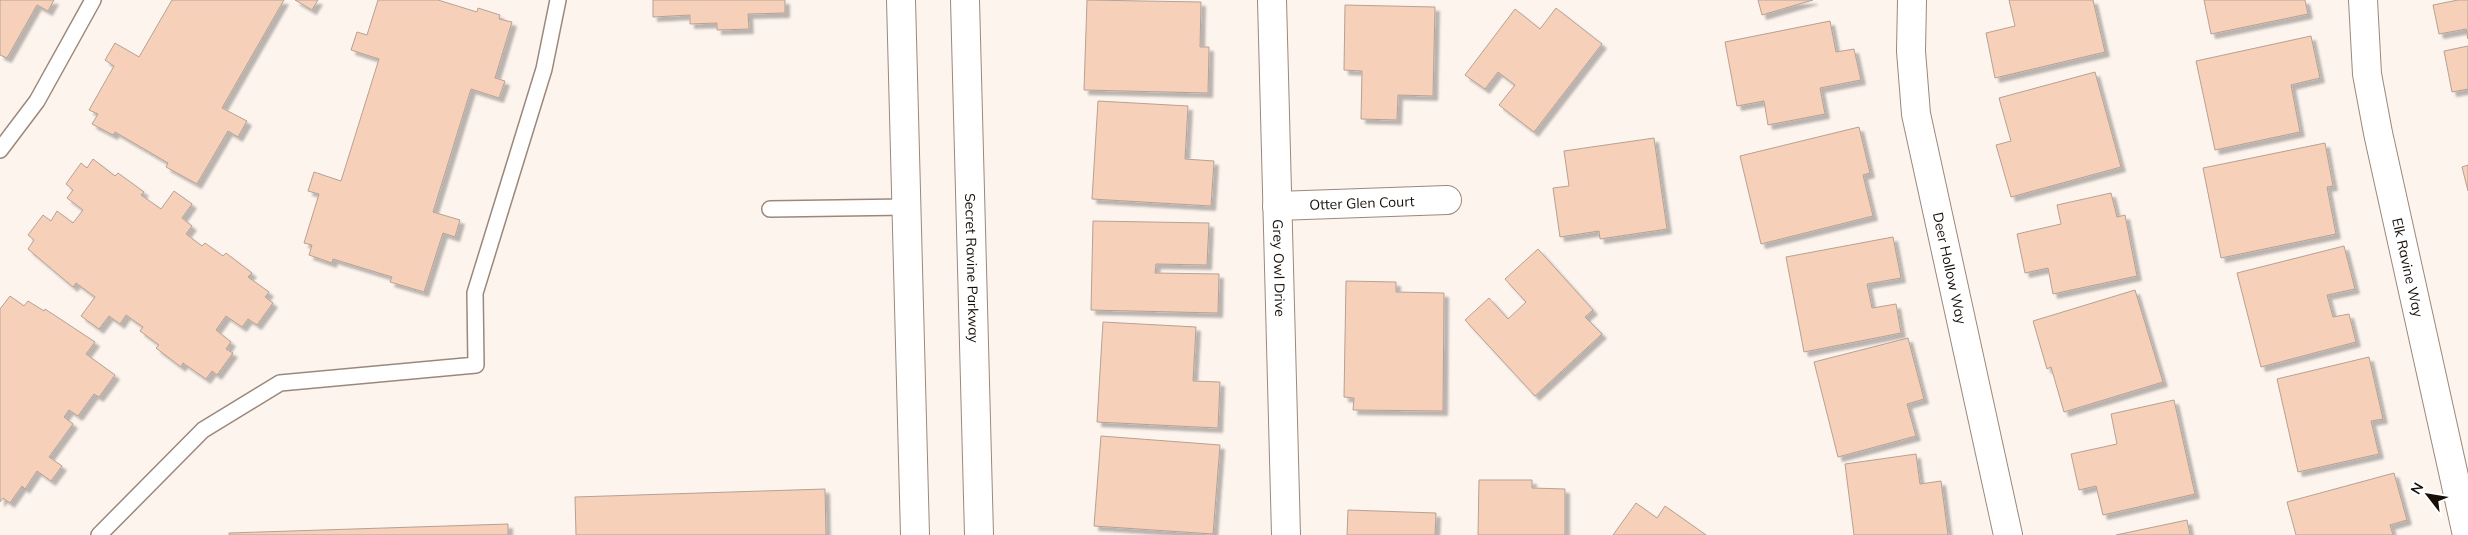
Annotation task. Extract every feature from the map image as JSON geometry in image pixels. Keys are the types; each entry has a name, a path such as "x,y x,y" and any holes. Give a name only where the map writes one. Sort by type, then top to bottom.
{"street":[{"path":"901,0 915,535"},
{"name":"Secret Ravine Parkway","path":"965,0 979,535"},
{"name":"Grey Owl Drive","path":"1272,0 1286,535"},
{"name":"Deer Hollow Way","path":"1912,0 1911,51 1916,114 2008,535"},
{"name":"Elk Ravine Way","path":"2363,0 2367,74 2378,133 2466,535"},
{"name":"Otter Glen Court","path":"1277,206 1447,200"}],"lane":[{"path":"0,150 37,100 92,0"},
{"path":"99,535 203,430 280,383 476,364 475,293 544,69 558,0"},
{"path":"770,209 906,207"}],"building":[{"path":"0,0 54,0 48,11 37,5 7,58 0,55"},
{"path":"172,0 284,0 222,108 247,121 238,137 228,131 197,184 166,167 168,163 115,132 113,135 92,124 98,114 89,110 114,66 105,60 115,43 139,57"},
{"path":"295,0 318,0 312,10"},
{"path":"378,0 438,0 477,12 478,8 500,15 499,19 512,22 495,78 505,81 499,98 471,89 433,212 460,220 455,237 443,233 424,292 390,282 392,277 333,259 332,263 309,255 312,245 304,243 319,194 308,191 314,172 341,181 379,59 351,50 357,32 367,35"},
{"path":"653,0 785,0 785,13 748,14 749,29 717,30 717,23 690,24 690,15 653,17"},
{"path":"1087,0 1201,2 1200,47 1209,47 1208,93 1084,90"},
{"path":"1758,0 1813,0 1762,15"},
{"path":"2009,0 2093,0 2105,52 1995,78 1986,33 2015,26"},
{"path":"2204,0 2305,0 2308,14 2211,34"},
{"path":"2468,0 2468,39 2466,29 2439,34 2433,5"},
{"path":"1345,5 1435,7 1433,96 1398,95 1397,120 1361,119 1362,71 1344,70"},
{"path":"1556,8 1602,44 1534,132 1499,105 1515,85 1498,72 1485,89 1465,75 1515,9 1540,29"},
{"path":"1830,21 1836,52 1854,49 1861,80 1820,88 1825,114 1768,125 1764,101 1737,106 1725,42"},
{"path":"2311,36 2320,78 2291,85 2300,132 2215,150 2196,61"},
{"path":"2468,46 2468,89 2452,92 2444,51"},
{"path":"2095,72 2121,167 2011,197 1996,145 2011,141 1999,98"},
{"path":"1098,101 1188,106 1185,159 1214,161 1211,206 1092,199"},
{"path":"1859,127 1870,173 1863,175 1873,216 1761,244 1740,156"},
{"path":"1654,138 1667,229 1600,239 1599,231 1560,237 1553,188 1569,186 1564,151"},
{"path":"2325,143 2333,186 2327,187 2336,234 2221,258 2203,168"},
{"path":"93,159 115,176 118,173 144,192 141,195 161,209 174,191 192,204 182,218 192,226 186,234 202,246 205,243 223,256 226,253 252,273 248,277 269,292 265,297 273,303 257,325 248,319 242,327 226,316 216,330 231,342 226,349 233,353 217,375 212,371 206,379 183,363 181,367 156,348 159,345 140,331 143,327 126,315 120,324 109,316 99,329 81,316 95,297 76,283 73,287 28,249 34,240 28,235 43,215 51,221 57,211 73,223 83,210 67,198 73,190 66,184 81,163 87,168"},
{"path":"2468,165 2468,191 2462,167"},
{"path":"2111,193 2117,217 2125,215 2137,276 2053,294 2048,268 2025,273 2017,234 2061,224 2057,205"},
{"path":"1093,221 1209,223 1207,265 1156,264 1155,273 1219,274 1218,313 1091,310"},
{"path":"1893,237 1901,278 1867,284 1872,308 1896,304 1901,333 1804,352 1786,257"},
{"path":"2344,246 2355,289 2327,295 2333,317 2349,314 2356,342 2261,367 2237,273"},
{"path":"1538,249 1593,310 1585,317 1602,334 1535,396 1465,320 1489,298 1508,319 1526,302 1505,279"},
{"path":"1346,281 1396,282 1396,292 1444,293 1443,411 1353,410 1354,398 1344,397"},
{"path":"2135,290 2163,382 2064,412 2051,367 2047,369 2033,321"},
{"path":"10,296 24,306 28,301 44,311 45,309 95,342 86,354 115,375 99,397 94,394 78,416 69,410 64,417 73,424 49,457 62,466 51,481 37,471 25,489 22,486 10,503 3,498 0,502 0,309"},
{"path":"1103,322 1196,327 1193,381 1220,382 1218,428 1097,422"},
{"path":"1908,338 1924,399 1907,404 1916,436 1838,457 1814,362"},
{"path":"2369,357 2383,419 2371,421 2379,454 2298,472 2277,379"},
{"path":"2174,400 2195,494 2103,515 2096,486 2079,490 2071,454 2117,444 2111,414"},
{"path":"1101,436 1220,445 1213,534 1094,526"},
{"path":"1916,454 1920,484 1941,481 1948,535 1854,535 1845,464"},
{"path":"2394,473 2407,520 2390,525 2393,535 2296,535 2287,502"},
{"path":"1479,480 1532,480 1532,488 1565,489 1565,535 1478,535"},
{"path":"825,489 826,535 576,535 575,497"},
{"path":"1636,503 1657,518 1665,506 1706,535 1613,535"},
{"path":"1348,510 1436,513 1435,535 1347,535"},
{"path":"2187,520 2190,535 2116,535"},
{"path":"508,524 508,535 229,535 229,533"}]}
